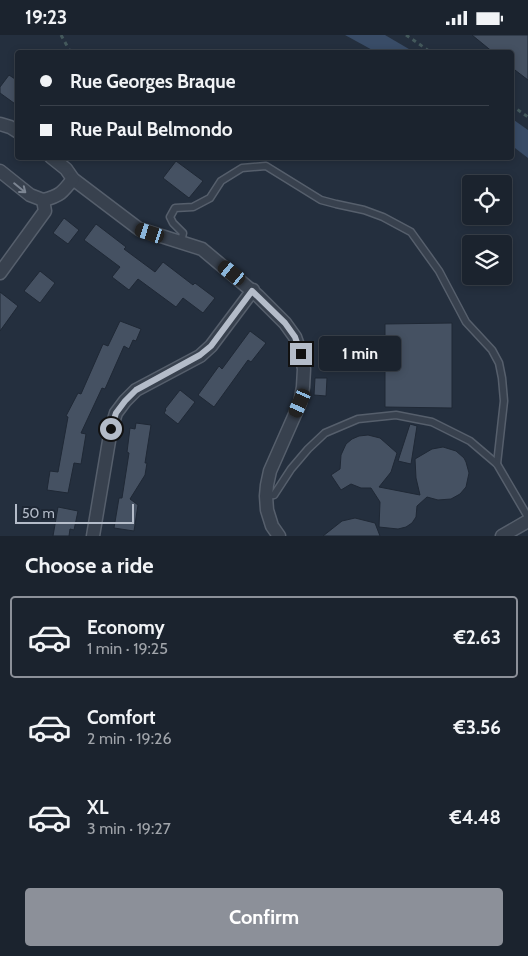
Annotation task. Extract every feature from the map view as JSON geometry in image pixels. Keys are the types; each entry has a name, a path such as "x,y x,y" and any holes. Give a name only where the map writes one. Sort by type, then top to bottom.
{"street":[{"path":"0,124 15,130"},
{"path":"55,160 66,169 73,179 139,229 202,249 252,291 285,323 295,337 304,369 303,387 300,403 270,471 266,496 267,510 272,526 279,536"},
{"path":"0,171 30,195 43,200 55,197 64,191 73,179"},
{"path":"0,273 45,211 43,200"},
{"path":"93,536 111,429 116,413 136,390 206,351 252,291"},
{"path":"502,536 528,519"}],"lane":[{"path":"181,243 184,233 173,223 170,217 174,208 193,207 210,198 221,181 242,167 266,166 321,200 364,210 411,231 438,271 466,322 492,350 499,363 504,401 497,464"},
{"path":"266,496 274,495 291,469 325,433 358,419 396,415 432,422 470,441 497,464 528,519"}],"path":[{"path":"60,35 69,50"},
{"path":"406,35 428,50"},
{"path":"514,107 528,117"}],"water":[{"path":"345,35 385,35 411,50 372,50"},
{"path":"514,120 528,130 528,158 514,147"}],"building":[{"path":"472,35 528,35 528,80 514,69 514,50 490,50"},
{"path":"9,75 15,79 15,104 0,93 0,87"},
{"path":"176,161 203,181 189,198 163,178"},
{"path":"64,218 79,230 68,244 53,233"},
{"path":"96,224 126,247 124,249 155,272 163,262 193,285 195,283 215,298 203,313 183,298 176,307 138,279 129,290 112,277 120,267 84,240"},
{"path":"40,271 55,283 40,303 24,291"},
{"path":"0,292 18,306 0,331"},
{"path":"120,321 141,329 136,341 133,340 129,349 124,346 105,389 102,388 81,433 86,434 81,464 74,463 68,493 47,490 50,471 58,472 68,417 66,416 78,393 81,394 103,344 108,346"},
{"path":"452,323 452,408 385,407 385,324"},
{"path":"250,331 266,343 251,362 248,360 214,407 198,395 219,366 222,369"},
{"path":"315,378 327,378 326,396 314,395"},
{"path":"180,390 195,402 178,424 164,413"},
{"path":"136,423 151,425 145,475 130,499 138,505 134,531 114,528 119,498 122,498 129,453 127,452 130,428 135,429"},
{"path":"410,424 417,426 411,464 398,461"},
{"path":"368,435 380,438 397,453 391,472 379,487 420,495 416,478 415,459 432,449 443,447 456,451 464,458 469,473 466,487 460,494 451,499 438,500 427,497 417,506 416,517 406,527 398,529 379,527 380,502 371,488 361,488 351,484 341,490 331,475 340,469 341,455 346,444 359,436"},
{"path":"58,507 78,511 74,530 70,529 69,536 53,536"},
{"path":"355,518 375,523 380,536 323,536 342,521"}],"route":[{"path":"111,429 116,413 136,390 206,351 252,291 285,323 295,337 301,354"}]}
